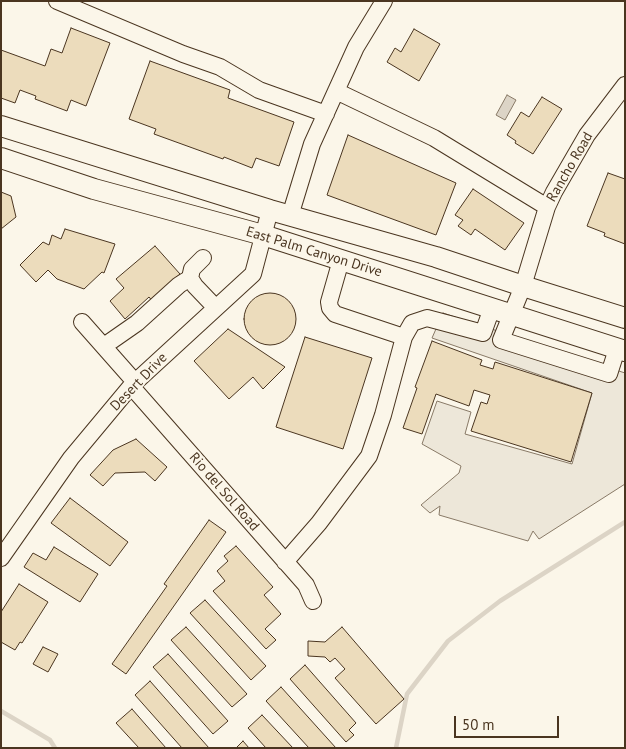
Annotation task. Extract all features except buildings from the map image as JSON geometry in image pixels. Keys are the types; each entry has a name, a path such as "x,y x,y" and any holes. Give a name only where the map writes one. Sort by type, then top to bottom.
{"main road":[{"name":"East Palm Canyon Drive","path":"1,126 270,210 436,257 625,318"},
{"name":"East Palm Canyon Drive","path":"1,158 94,189 262,235 621,350"}],"street":[{"path":"58,1 183,54 220,67 259,90 326,114"},
{"path":"290,216 312,144 356,47 384,1"},
{"name":"Rancho Road","path":"501,340 523,286 547,207 587,135 625,86"},
{"path":"336,91 434,138 547,207"},
{"name":"Desert Drive","path":"1,558 71,458 133,384 253,274 270,210"},
{"path":"204,258 192,269 190,278 194,286 216,308"},
{"path":"341,260 329,302 330,308 335,314 404,337"},
{"path":"104,346 137,323 179,285 190,278"},
{"path":"484,334 492,308"},
{"path":"285,562 319,523 369,456 383,415 404,337 412,323 427,318 609,374 621,350"},
{"name":"Rio del Sol Road","path":"82,322 306,585 313,601"}],"shaded area":[{"path":"507,95 516,100 505,120 496,115"},
{"path":"443,313 625,373 625,484 539,539 533,531 528,541 439,515 440,506 430,513 421,505 459,473 461,466 422,444 437,401 471,412 465,434 572,464 592,393 432,338"}],"waterway":[{"path":"396,748 407,694 448,641 500,601 625,522"},
{"path":"1,711 50,740 55,748"}]}
